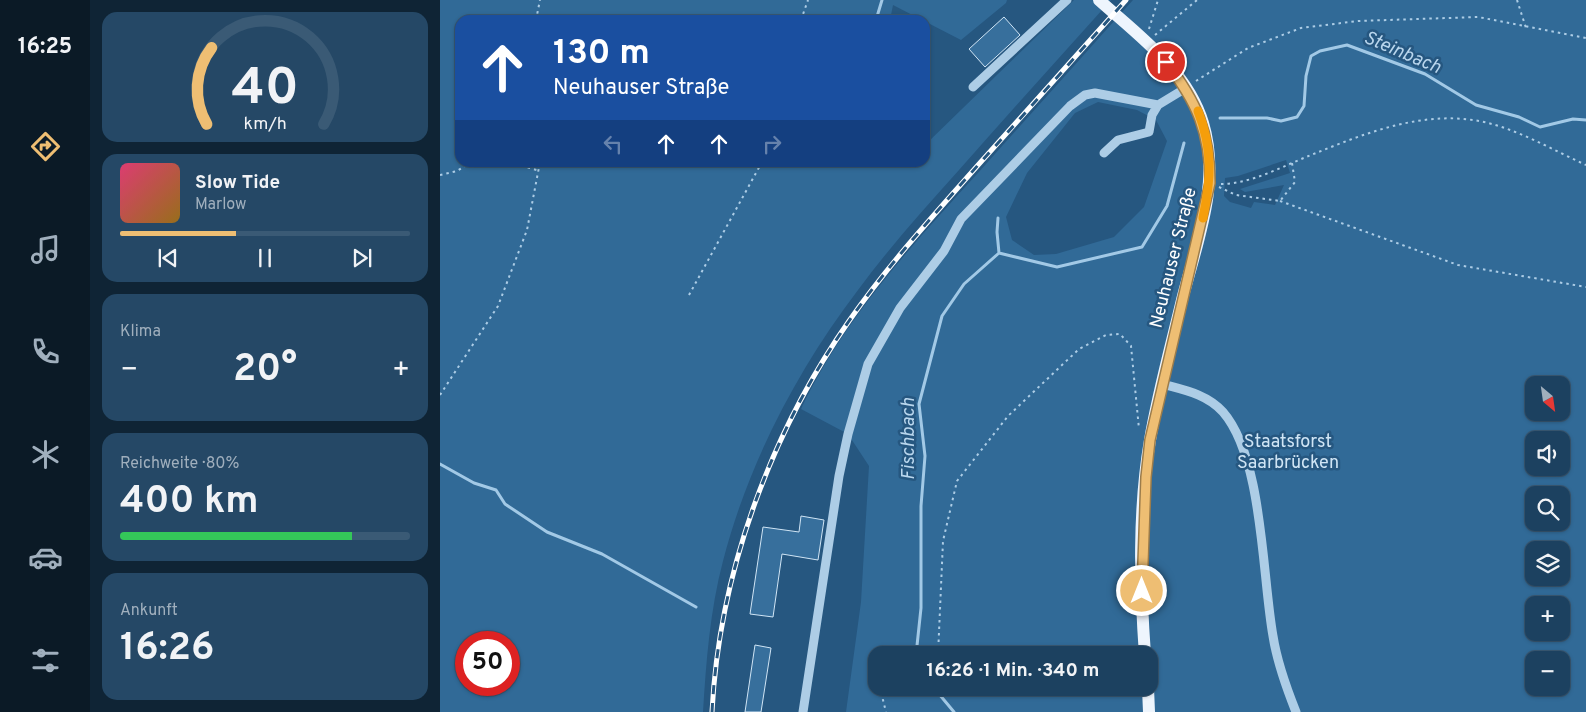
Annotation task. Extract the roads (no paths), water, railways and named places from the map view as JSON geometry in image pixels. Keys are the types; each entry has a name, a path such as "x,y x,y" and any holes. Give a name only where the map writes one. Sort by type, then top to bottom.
{"main road":[{"name":"Neuhauser Straße","path":"1099,0 1166,62 1186,88 1202,122 1208,149 1210,183 1202,226 1151,434 1146,477 1143,540 1145,646"},
{"path":"1149,696 1150,712"}],"street":[{"path":"973,87 1068,0"},
{"path":"1104,153 1118,140 1149,132 1152,114 1158,105 1186,88"},
{"path":"803,712 830,526 848,434 868,364 900,308 944,251 961,219 1070,106 1085,95 1095,93 1158,105"},
{"path":"1162,384 1198,394 1222,411 1239,435 1251,472 1273,636 1281,671 1296,712"}],"waterway":[{"name":"Fischbach","path":"878,15 882,0"},
{"name":"Steinbach","path":"1220,118 1267,118 1281,121 1297,117 1304,106 1306,76 1311,56 1320,51 1347,45 1425,74 1476,105 1519,117 1540,127 1573,119 1586,120"},
{"name":"Steinbach","path":"999,253 1057,267 1142,247 1167,206 1184,143"},
{"name":"Fischbach","path":"917,646 921,608 921,506 925,456 919,404 942,316 964,284 999,253 998,218"},
{"path":"440,464 474,483 496,490 505,504 547,532 602,554 696,607"},
{"name":"Fischbach","path":"941,696 954,712"}],"railway":[{"path":"712,712 717,660 725,609 738,557 754,507 773,458 795,410 821,365 849,321 879,280 979,164 1126,0"}],"park label":[{"name":"Staatsforst Saarbrücken","path":"1288,452"}]}
